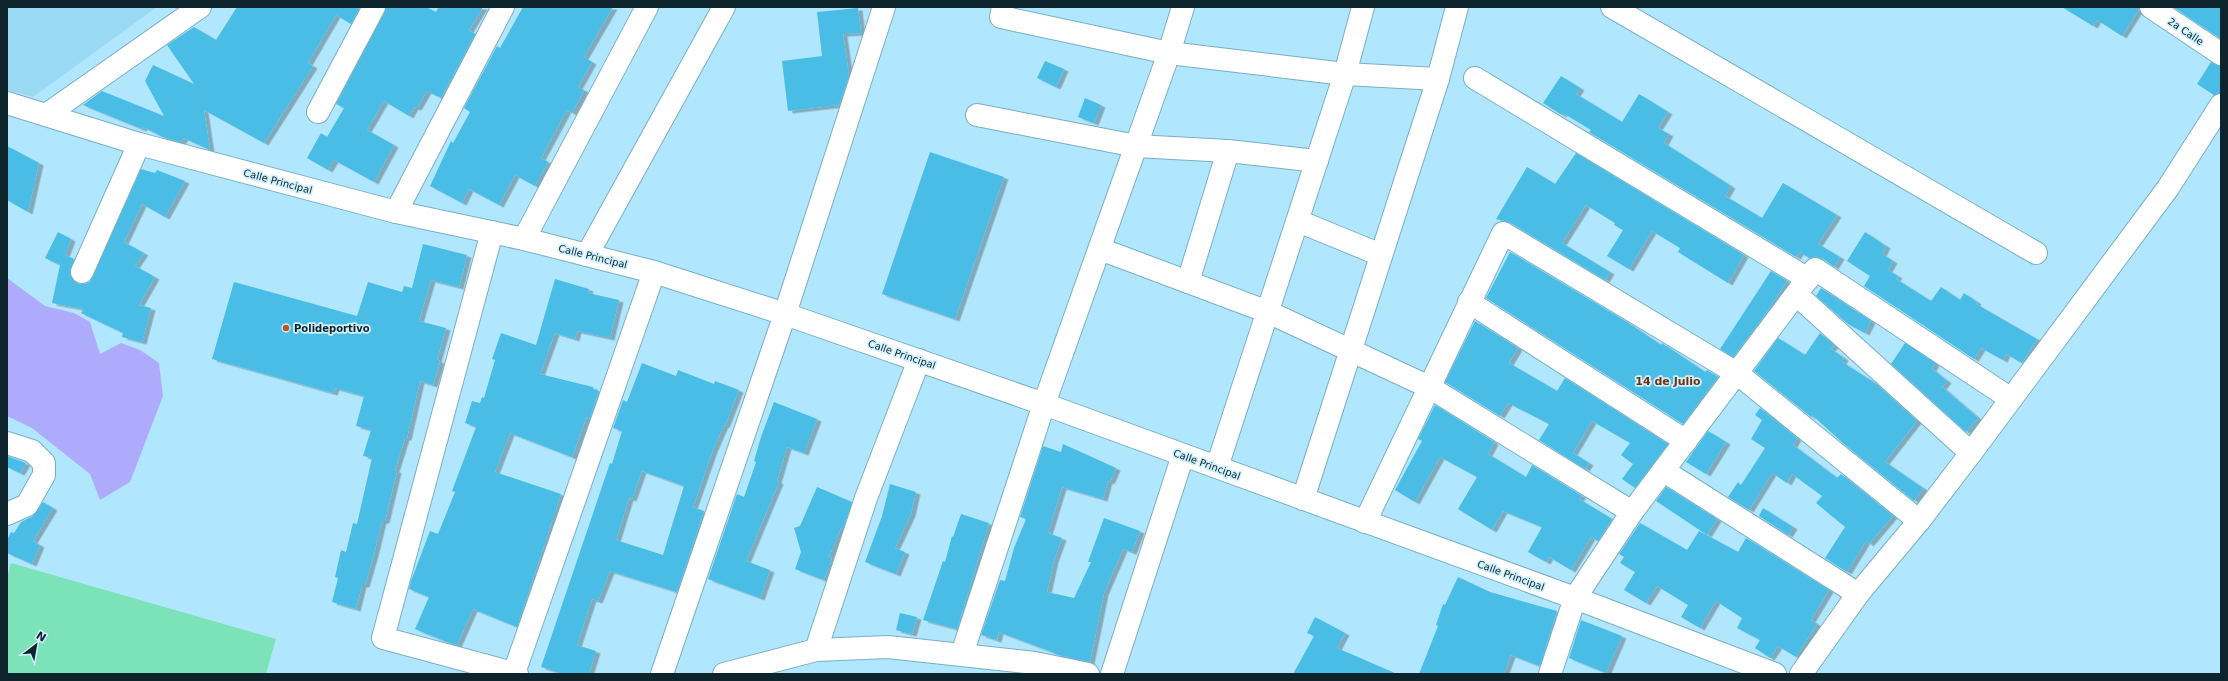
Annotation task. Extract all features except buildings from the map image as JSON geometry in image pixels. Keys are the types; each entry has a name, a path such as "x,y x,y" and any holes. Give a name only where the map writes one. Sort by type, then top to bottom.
{"street":[{"path":"46,115 200,7"},
{"path":"318,112 374,7"},
{"path":"396,212 503,7"},
{"path":"524,239 647,7"},
{"path":"587,255 724,7"},
{"path":"662,674 785,314 884,7"},
{"path":"1003,7 1001,17 1169,53 1346,74 1438,79"},
{"path":"962,654 1044,404 1169,53 1183,7"},
{"path":"1217,467 1346,74 1363,7"},
{"path":"1303,499 1438,79 1457,7"},
{"path":"1612,7 2036,253"},
{"name":"2a Calle","path":"2151,7 2221,54"},
{"path":"1475,78 1802,287 1971,453"},
{"name":"Calle Principal","path":"7,104 140,144 396,212 524,239 654,272 785,314 1044,404 1575,598 1775,674"},
{"path":"1801,674 1858,594 1919,521 1971,453 2168,188 2221,105"},
{"path":"977,116 1136,146 1228,151 1317,161"},
{"path":"82,272 140,144"},
{"path":"1188,282 1228,151"},
{"path":"1298,221 1381,255"},
{"path":"492,232 384,638 516,674 654,272"},
{"path":"1365,522 1503,233 1738,374 1919,521"},
{"path":"1100,249 1268,312 1429,387 1632,512"},
{"path":"1550,674 1575,598 1632,512 1738,374 1815,269 2011,399"},
{"path":"1469,302 1686,441"},
{"path":"816,650 866,498 919,360"},
{"path":"7,443 32,451 44,463 44,475 27,506 7,514"},
{"path":"1112,674 1183,455"},
{"path":"1664,471 1858,594"},
{"path":"724,674 816,650 888,647 1035,663 1088,674"}],"shaded area":[{"path":"7,7 157,7 33,97 7,90"},
{"path":"7,278 45,306 74,313 90,322 100,354 121,343 140,350 159,363 163,396 130,482 100,500 90,474 32,428 7,416"}],"green space":[{"path":"11,563 276,639 266,674 7,674 7,578"}],"place":[{"name":"Polideportivo","path":"286,328"}],"district":[{"name":"14 de Julio","path":"1668,381"}]}
